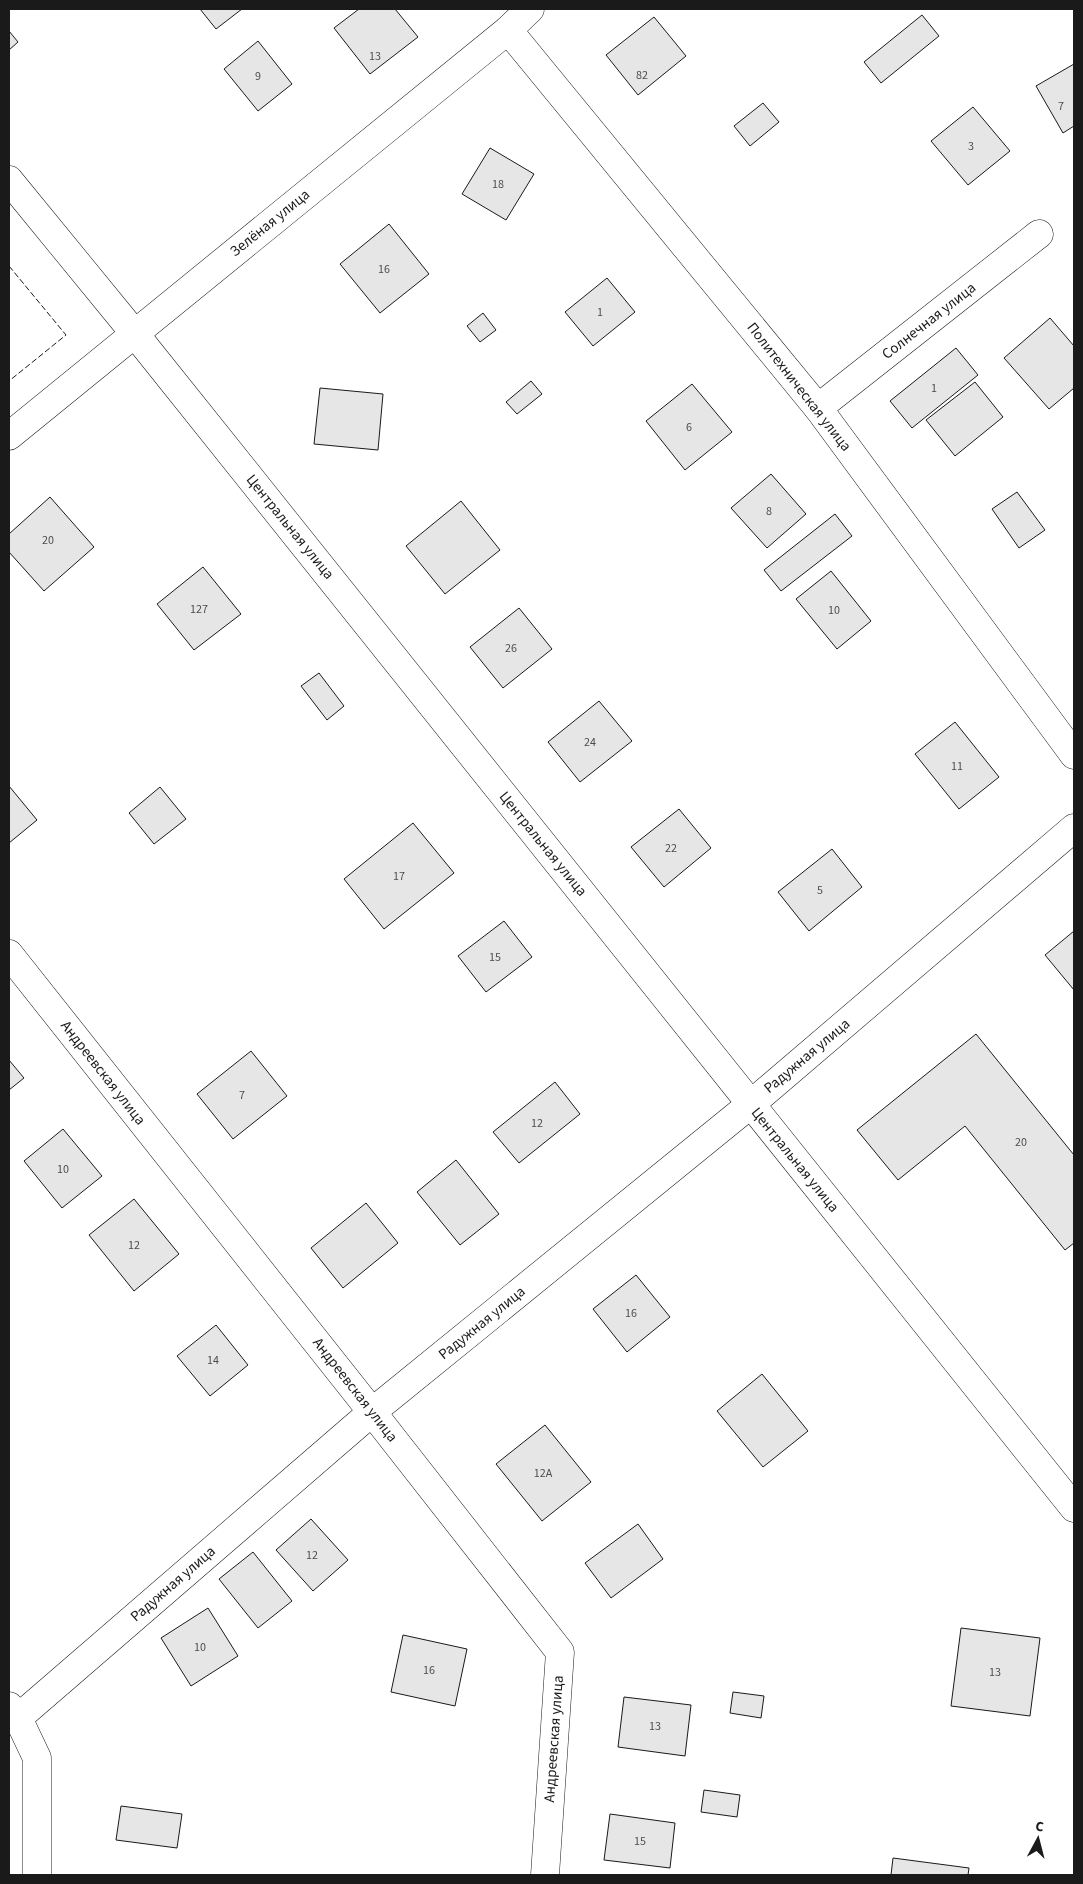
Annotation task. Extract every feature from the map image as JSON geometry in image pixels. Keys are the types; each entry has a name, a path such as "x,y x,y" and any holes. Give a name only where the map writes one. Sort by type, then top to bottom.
{"street":[{"name":"Зелёная улица","path":"9,436 508,30 530,9"},
{"name":"Политехническая улица","path":"508,30 818,408 1074,756"},
{"name":"Центральная улица","path":"9,180 135,334 1074,1508"},
{"name":"Солнечная улица","path":"818,408 1039,234"},
{"name":"Радужная улица","path":"37,1875 37,1758 13,1712 372,1412 751,1104 1074,828"},
{"name":"Андреевская улица","path":"9,954 560,1652 545,1875"}],"building":[{"path":"200,9 242,9 216,29"},
{"path":"359,9 395,9 418,37 370,74 334,28"},
{"path":"922,15 939,36 881,83 864,62"},
{"path":"654,17 686,56 638,95 606,55"},
{"path":"9,31 18,42 9,50"},
{"path":"258,41 292,84 258,111 224,69"},
{"path":"1074,64 1074,126 1063,133 1036,86"},
{"path":"763,103 779,122 750,146 734,126"},
{"path":"973,107 1010,151 968,185 931,141"},
{"path":"490,148 534,174 506,220 462,194"},
{"path":"389,224 429,274 380,313 340,264"},
{"path":"607,278 635,312 593,346 565,312"},
{"path":"483,313 496,330 480,342 467,326"},
{"path":"1050,318 1074,346 1074,388 1049,409 1004,358"},
{"path":"956,348 978,375 912,428 890,401"},
{"path":"531,381 542,394 517,414 506,402"},
{"path":"975,382 1003,417 955,456 926,420"},
{"path":"692,384 732,432 685,470 646,421"},
{"path":"320,388 383,394 378,450 314,444"},
{"path":"771,474 806,514 767,548 731,508"},
{"path":"1017,492 1045,530 1019,548 992,509"},
{"path":"50,497 94,547 44,591 9,552 9,534"},
{"path":"461,501 500,550 445,594 406,546"},
{"path":"835,514 852,536 781,591 764,570"},
{"path":"203,567 241,614 194,650 157,604"},
{"path":"831,571 871,621 837,649 796,599"},
{"path":"519,608 552,649 503,688 470,647"},
{"path":"319,673 344,706 327,720 301,686"},
{"path":"599,701 632,741 580,782 548,742"},
{"path":"955,722 999,777 959,809 915,754"},
{"path":"9,786 37,820 9,843"},
{"path":"160,787 186,819 154,844 129,813"},
{"path":"679,809 711,848 664,887 631,847"},
{"path":"413,823 454,873 384,929 344,879"},
{"path":"832,849 862,887 809,931 778,892"},
{"path":"504,921 532,957 486,992 458,956"},
{"path":"1074,931 1074,990 1045,955"},
{"path":"976,1034 1074,1155 1074,1243 1065,1250 965,1126 898,1180 857,1130"},
{"path":"251,1051 287,1096 233,1139 197,1094"},
{"path":"9,1060 24,1078 9,1090"},
{"path":"555,1082 580,1114 519,1163 493,1132"},
{"path":"63,1129 102,1176 62,1208 24,1161"},
{"path":"456,1160 499,1214 460,1245 417,1192"},
{"path":"134,1199 179,1254 134,1291 89,1235"},
{"path":"366,1203 398,1243 343,1288 311,1248"},
{"path":"636,1275 670,1317 627,1352 593,1309"},
{"path":"216,1325 248,1365 210,1396 177,1356"},
{"path":"762,1374 808,1431 763,1467 717,1411"},
{"path":"545,1425 591,1482 542,1521 496,1464"},
{"path":"311,1519 348,1560 313,1591 276,1550"},
{"path":"638,1524 663,1559 611,1598 585,1563"},
{"path":"253,1552 292,1601 258,1628 219,1579"},
{"path":"208,1608 238,1656 191,1686 161,1638"},
{"path":"961,1628 1040,1638 1030,1716 951,1706"},
{"path":"403,1635 467,1649 455,1706 391,1692"},
{"path":"733,1692 764,1696 761,1718 730,1713"},
{"path":"624,1697 691,1705 685,1756 618,1747"},
{"path":"704,1790 740,1795 737,1817 701,1812"},
{"path":"121,1806 182,1814 177,1848 116,1840"},
{"path":"610,1814 675,1823 670,1868 604,1860"},
{"path":"893,1858 969,1868 968,1875 891,1875"}],"fence":[{"path":"9,266 66,335 9,381"}]}
